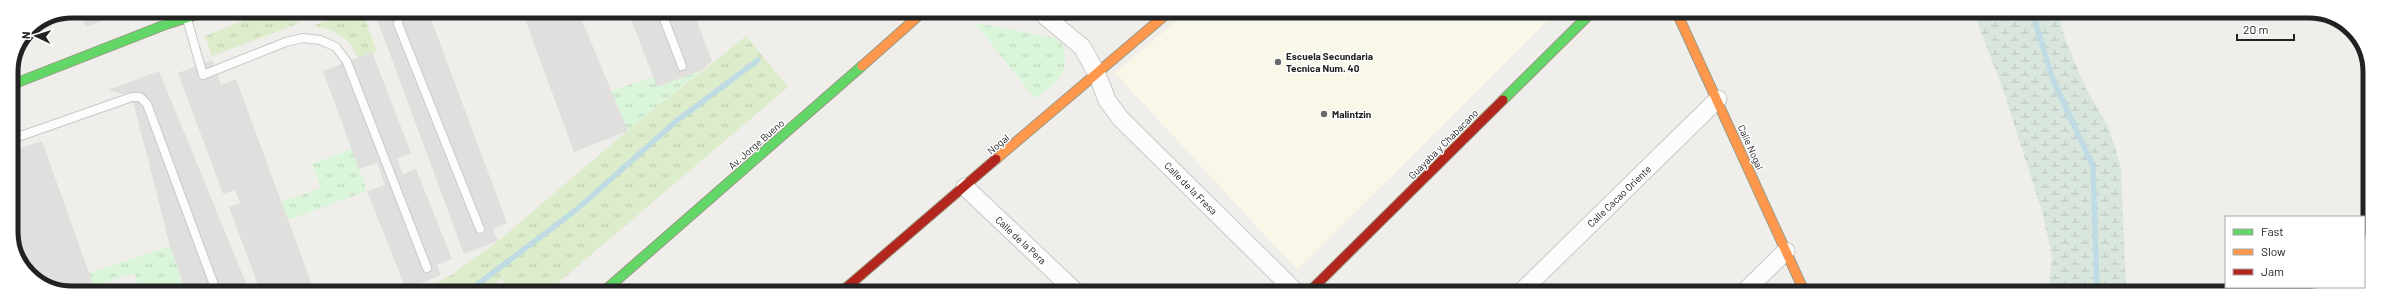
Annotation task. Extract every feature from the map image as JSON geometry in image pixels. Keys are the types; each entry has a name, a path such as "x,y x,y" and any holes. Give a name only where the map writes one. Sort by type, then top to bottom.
{"street":[{"path":"18,82 167,24 187,18"},
{"name":"Av. Jorge Bueno","path":"610,286 916,18"},
{"name":"Calle de la Fresa","path":"1043,18 1082,48 1098,74 1107,100 1120,118 1290,286"},
{"name":"Nogal","path":"848,286 1162,18"},
{"name":"Guayaba y Chabacano","path":"1315,286 1586,18"},
{"name":"Calle Nogal","path":"1679,18 1718,99 1802,286"},
{"name":"Calle Cacao Oriente","path":"1527,286 1718,99"},
{"name":"Calle de la Pera","path":"965,187 1070,286"},
{"path":"1750,286 1786,251"}],"lane":[{"path":"165,18 167,24"},
{"path":"187,18 203,75 286,42 303,38 320,40 336,47 347,62 427,268"},
{"path":"399,18 398,24 480,229"},
{"path":"664,18 682,66"},
{"path":"18,137 132,97 140,97 146,104 215,286"}],"shaded area":[{"path":"82,18 108,18 86,27"},
{"path":"377,18 431,18 507,223 493,229 498,241 464,254"},
{"path":"525,18 581,18 628,131 574,152"},
{"path":"631,18 696,18 712,61 702,70 657,87"},
{"path":"1180,18 1550,18 1297,270 1115,73"},
{"path":"372,52 411,153 397,159 403,174 416,169 452,259 437,265 441,275 414,286 405,286 367,191 385,185 377,163 359,169 323,71"},
{"path":"212,60 221,85 236,79 312,286 258,286 229,207 240,203 235,190 223,194 178,73"},
{"path":"159,71 247,286 184,286 170,246 132,97 108,90"},
{"path":"42,141 94,286 68,286 51,282 36,273 30,266 18,234 18,149"}],"green space":[{"path":"250,18 286,18 300,23 212,56 205,36"},
{"path":"365,18 377,52 358,58 350,44 341,36 330,30 314,25 333,19"},
{"path":"1976,18 2060,18 2064,36 2086,89 2108,126 2121,167 2126,286 2049,286 2052,257 2043,215 2003,89"},
{"path":"975,23 1052,37 1062,43 1065,63 1061,76 1051,87 1035,99"},
{"path":"746,36 788,87 554,286 506,286 502,279 491,286 431,286 453,274 498,241 633,126"},
{"path":"702,70 628,131 611,91 653,77 657,87"},
{"path":"352,149 367,191 288,220 281,202 321,188 312,164"},
{"path":"170,246 184,286 139,286 134,273 94,286 89,273"}],"waterway":[{"path":"2034,18 2053,80 2093,166 2097,286"},
{"path":"475,286 576,210 675,122 758,60"}],"traffic: fast":[{"path":"18,82 186,18"},
{"path":"1503,100 1586,18"},
{"path":"610,286 862,66"}],"traffic: slow":[{"path":"862,66 916,18"},
{"path":"996,159 1162,18"},
{"path":"1679,18 1802,286"}],"traffic: jam":[{"path":"1315,286 1503,100"},
{"path":"848,286 996,159"}],"place":[{"name":"Escuela Secundaria Tecnica Num. 40","path":"1278,62"},
{"name":"Malintzin","path":"1324,114"}]}
